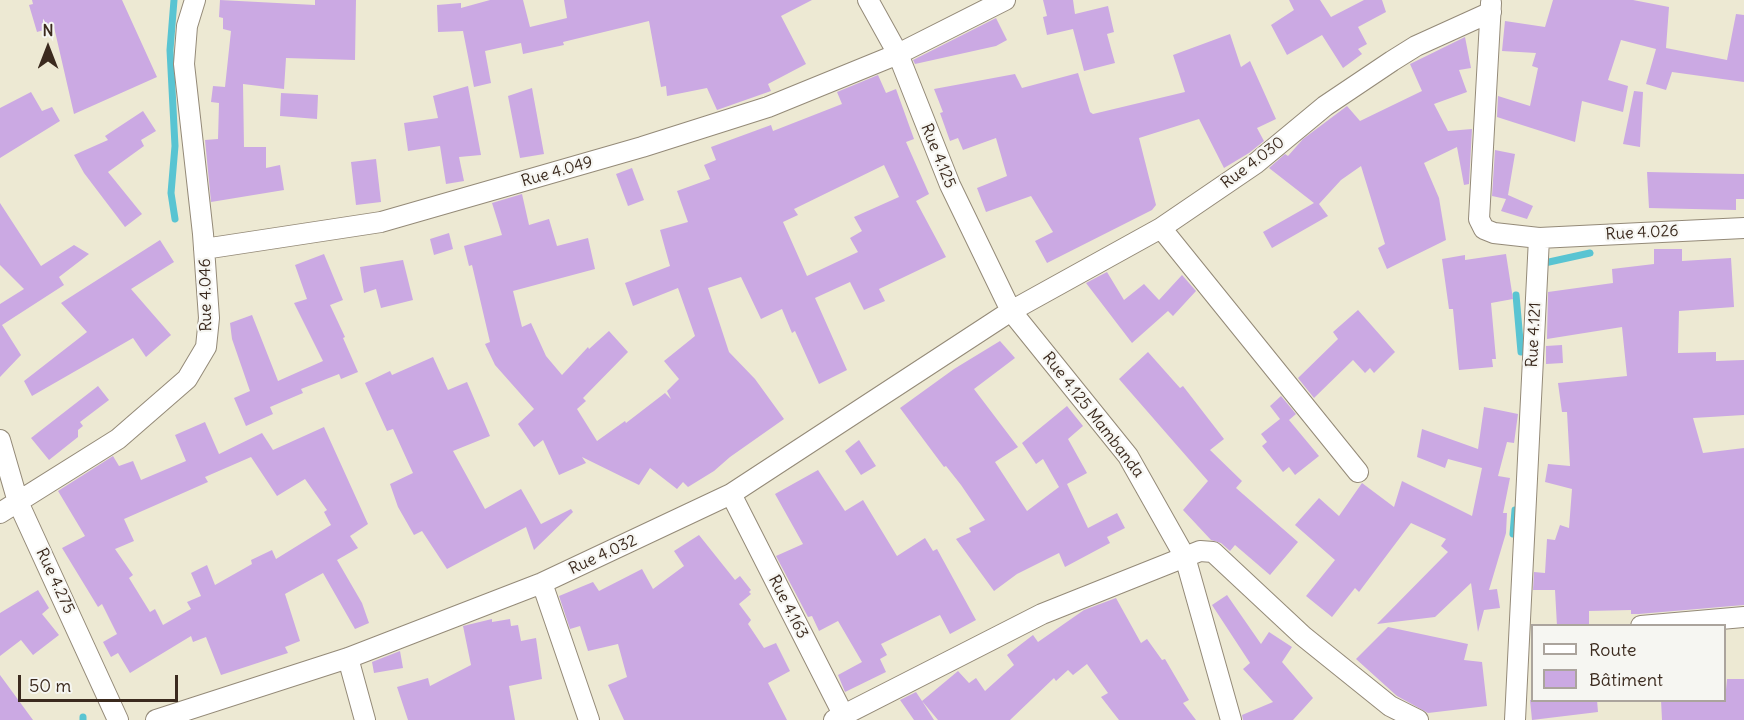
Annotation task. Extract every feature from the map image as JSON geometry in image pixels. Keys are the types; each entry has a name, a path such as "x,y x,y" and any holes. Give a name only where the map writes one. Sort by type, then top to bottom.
{"street":[{"name":"Rue 4.046","path":"0,513 118,439 187,379 206,347 209,318 204,249 184,64 187,26 195,0"},
{"name":"Rue 4.125","path":"868,0 898,54 950,185 1011,310"},
{"name":"Rue 4.049","path":"204,249 381,222 642,147 768,107 898,54 1005,0"},
{"name":"Rue 4.030","path":"1011,310 1161,228 1255,164 1325,106 1392,61 1491,6"},
{"path":"1491,6 1479,219 1484,229 1539,238"},
{"path":"1161,228 1358,472"},
{"name":"Rue 4.026","path":"1539,238 1744,228"},
{"name":"Rue 4.121","path":"1515,720 1539,238"},
{"name":"Rue 4.032","path":"156,720 348,658 542,583 731,494 1011,310"},
{"name":"Rue 4.125 Mambanda","path":"1011,310 1128,456 1185,557 1232,720"},
{"name":"Rue 4.275","path":"0,440 18,502 118,720"},
{"name":"Rue 4.163","path":"731,494 841,718"},
{"path":"841,718 1042,614 1200,551 1213,552 1303,636 1390,706 1418,720"},
{"path":"542,583 589,720"},
{"path":"1664,624 1744,617"},
{"path":"348,658 365,720"}],"building":[{"path":"32,0 122,0 157,77 74,114 54,27 37,32 29,5 33,4"},
{"path":"220,0 315,5 315,0 356,0 355,60 286,58 284,89 243,84 244,147 266,147 266,168 280,165 284,190 211,202 205,140 218,139 219,103 211,102 213,86 225,87 231,31 223,29 223,18 219,17"},
{"path":"490,0 523,0 530,27 567,18 564,0 812,0 781,16 806,64 768,84 771,91 717,110 707,88 667,96 666,86 661,87 649,21 523,54 521,43 485,51 491,83 474,87 463,31 438,32 437,5 461,3 461,8"},
{"path":"1043,0 1073,0 1075,14 1108,6 1114,32 1107,34 1115,63 1084,71 1073,29 1047,35 1043,17 1047,16"},
{"path":"1289,0 1320,0 1331,17 1364,0 1382,0 1386,12 1358,27 1367,44 1358,49 1362,54 1343,68 1322,35 1287,55 1271,25 1294,10"},
{"path":"1553,0 1633,0 1669,7 1666,48 1727,60 1736,14 1744,15 1744,82 1672,72 1666,90 1646,84 1656,49 1621,40 1608,80 1628,86 1623,112 1582,101 1575,142 1497,117 1498,96 1530,106 1538,68 1532,66 1536,53 1502,51 1505,21 1545,27"},
{"path":"996,18 1007,40 996,46 915,64 913,60"},
{"path":"1230,34 1241,67 1250,61 1276,119 1257,128 1264,141 1249,153 1224,168 1199,119 1139,138 1156,205 1152,210 1047,263 1035,241 1053,232 1031,196 986,212 977,188 1007,176 996,138 963,150 958,138 950,141 940,113 943,112 934,89 1015,74 1022,88 1078,73 1090,112 1093,114 1185,92 1173,55"},
{"path":"1465,37 1471,68 1459,70 1467,92 1434,104 1448,131 1472,129 1469,184 1464,185 1457,147 1424,163 1439,198 1446,240 1387,269 1378,248 1385,244 1361,166 1341,180 1319,204 1328,216 1272,248 1263,232 1314,203 1269,168 1285,154 1288,156 1303,139 1347,106 1360,121 1422,91 1410,64"},
{"path":"878,75 886,93 896,89 914,139 906,142 929,194 916,201 946,257 879,289 885,301 864,310 850,282 815,298 847,370 819,384 795,331 792,333 782,309 761,319 741,277 708,288 729,352 755,379 784,419 714,471 688,487 683,482 677,489 650,468 639,485 582,457 586,463 559,475 543,440 534,447 518,424 534,409 495,365 485,344 490,342 472,265 469,266 464,246 502,235 492,203 522,194 529,225 549,219 557,246 588,238 595,269 513,291 522,327 531,323 546,356 562,375 588,347 589,349 609,331 628,352 583,398 586,401 577,409 597,441 625,421 626,423 665,393 671,399 667,391 679,379 664,361 695,336 678,288 633,306 625,283 670,266 660,230 688,222 677,191 710,179 704,165 716,160 711,147 771,125 773,131 842,104 837,92","holes":["884,165 899,197 854,217 862,231 850,238 858,252 807,276 783,222 798,215 794,209"]},
{"path":"468,86 481,155 459,157 464,181 446,184 440,146 408,151 404,123 438,118 433,96"},
{"path":"532,88 544,154 520,158 508,96"},
{"path":"1634,91 1643,92 1640,147 1623,144"},
{"path":"31,92 42,111 52,107 60,121 0,158 0,108"},
{"path":"281,93 318,95 317,119 280,116"},
{"path":"143,111 156,131 141,140 144,146 108,172 142,214 125,227 84,173 74,155 108,140 105,136"},
{"path":"1495,150 1515,154 1508,195 1533,206 1527,219 1501,211 1506,199 1492,196"},
{"path":"376,159 381,202 356,205 351,162"},
{"path":"632,168 644,200 628,206 616,174"},
{"path":"1647,172 1744,174 1744,199 1736,199 1736,210 1649,208"},
{"path":"0,203 41,266 74,245 89,254 59,277 64,285 2,325 21,355 0,377 0,304 24,289 0,265"},
{"path":"449,233 453,249 434,255 430,239"},
{"path":"160,240 174,262 131,289 171,335 146,357 133,338 32,396 24,381 87,332 61,303"},
{"path":"1654,249 1682,249 1682,261 1731,258 1734,307 1679,311 1678,353 1716,352 1716,361 1744,360 1744,415 1693,418 1703,453 1744,448 1744,605 1639,614 1631,614 1631,610 1589,611 1589,624 1557,624 1555,590 1533,590 1534,572 1545,573 1547,539 1555,540 1560,525 1569,528 1572,489 1545,482 1548,464 1570,466 1567,412 1562,412 1558,383 1627,376 1622,327 1547,339 1548,292 1613,283 1612,269 1654,264"},
{"path":"324,254 343,300 330,305 358,372 341,379 339,374 301,389 303,393 270,407 273,414 246,426 234,398 250,391 232,339 230,323 252,315 278,381 323,361 294,303 307,299 295,265"},
{"path":"1506,254 1513,299 1491,303 1496,359 1492,359 1493,367 1459,370 1453,309 1449,309 1442,259 1465,255 1465,260"},
{"path":"403,260 413,300 381,308 376,289 364,293 360,267"},
{"path":"1107,272 1124,300 1144,284 1159,300 1182,275 1196,291 1173,316 1168,311 1132,343 1086,283"},
{"path":"1358,310 1395,352 1374,373 1370,368 1365,373 1353,360 1314,398 1298,378 1338,339 1333,332"},
{"path":"1000,341 1015,358 974,389 1018,447 995,462 1027,511 1059,487 1043,459 1036,464 1022,443 1067,406 1083,426 1068,439 1087,473 1067,484 1088,528 1117,513 1125,528 1107,537 1110,543 1065,567 1059,553 1017,574 994,591 956,539 971,532 969,528 985,520 961,485 946,466 944,467 900,408 954,369"},
{"path":"1562,345 1563,363 1546,364 1546,346"},
{"path":"1148,352 1180,388 1183,386 1224,439 1210,450 1242,481 1236,488 1298,542 1270,575 1235,545 1230,551 1221,543 1211,540 1183,510 1208,481 1119,379"},
{"path":"433,357 448,390 467,382 490,436 453,451 485,509 521,489 541,524 571,509 573,512 534,550 526,527 447,569 422,531 414,535 398,507 390,484 413,473 393,429 387,431 365,383 390,371 392,375"},
{"path":"98,386 109,400 80,422 83,426 78,430 78,437 49,460 31,438"},
{"path":"1281,396 1296,414 1289,420 1319,456 1295,475 1289,467 1283,472 1262,446 1267,442 1261,434 1280,419 1270,406"},
{"path":"1484,407 1518,414 1514,443 1507,442 1498,476 1510,478 1503,513 1507,513 1506,533 1489,590 1497,589 1500,608 1484,610 1478,632 1471,583 1435,617 1377,624 1448,552 1441,546 1446,539 1411,523 1359,592 1355,588 1332,617 1306,596 1335,560 1295,525 1319,498 1339,516 1362,483 1394,507 1402,481 1472,516 1482,468 1448,459 1445,468 1417,457 1422,429 1478,449"},
{"path":"205,422 219,454 262,433 273,450 324,427 368,524 350,536 358,548 337,560 362,603 369,623 355,629 323,573 285,594 300,641 285,647 288,653 221,675 206,637 193,642 191,636 130,673 118,653 111,657 103,642 117,634 102,604 98,607 62,548 85,536 58,491 113,456 119,466 133,461 141,480 186,461 175,435","holes":["251,457 277,496 305,479 327,510 324,512 331,525 276,559 272,550 251,560 252,564 215,585 207,565 191,573 201,596 187,602 191,609 163,625 155,609 150,612 129,578 133,575 115,549 134,541 124,519 208,482 205,477"]},
{"path":"859,440 876,466 861,475 845,451"},
{"path":"818,470 845,511 863,500 897,556 925,538 933,551 937,549 976,620 950,634 940,615 881,644 887,655 880,659 886,672 845,692 838,675 862,662 838,621 819,631 812,616 808,617 776,556 803,544 775,494"},
{"path":"699,535 735,580 740,576 751,590 749,592 751,594 739,604 751,620 748,624 764,648 776,643 790,671 768,683 787,720 624,720 608,685 627,677 618,644 588,651 580,626 570,629 559,596 593,582 599,591 642,569 653,589 684,566 674,551"},
{"path":"38,590 49,608 42,614 59,635 33,655 21,640 0,656 0,613"},
{"path":"1227,595 1261,644 1269,632 1292,647 1282,662 1313,698 1293,720 1243,720 1242,715 1273,702 1243,669 1250,663 1212,605"},
{"path":"1116,598 1141,643 1147,639 1162,660 1165,659 1189,700 1183,703 1196,720 1119,720 1101,697 1108,693 1087,664 1073,675 1068,670 1056,681 1054,678 1010,720 938,720 922,701 958,671 969,683 976,678 985,691 1014,665 1007,655 1033,635 1038,642 1084,610"},
{"path":"492,619 492,622 510,619 511,626 518,625 521,641 536,638 542,679 509,686 515,720 408,720 397,687 428,678 430,686 471,665 463,626"},
{"path":"1388,627 1468,644 1464,660 1482,662 1487,706 1428,713 1397,696 1356,659"},
{"path":"400,651 403,668 374,673 372,662"},
{"path":"0,675 33,720 0,720"},
{"path":"1727,679 1744,679 1744,720 1662,720 1661,702 1726,702"},
{"path":"916,692 934,720 914,720 900,700"},
{"path":"1530,700 1531,702 1597,702 1598,712 1532,720"}],"waterway":[{"path":"174,0 170,50 175,146 171,193 175,219"},
{"path":"1540,264 1590,253"},
{"path":"1516,295 1521,352"},
{"path":"1513,534 1515,510"}]}
